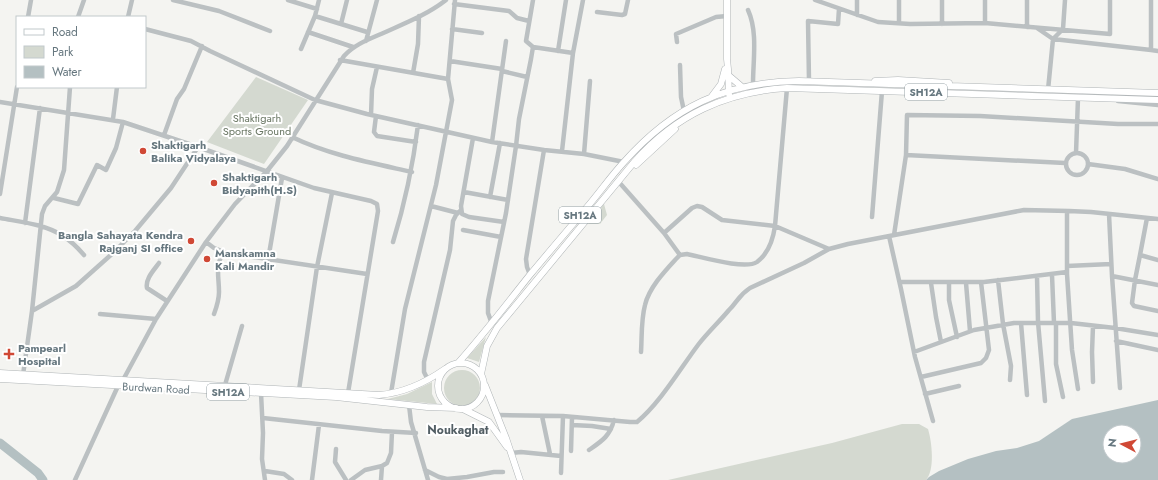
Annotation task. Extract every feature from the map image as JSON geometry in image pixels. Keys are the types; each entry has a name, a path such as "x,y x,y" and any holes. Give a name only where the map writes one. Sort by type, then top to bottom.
{"main road":[{"path":"727,0 727,98"},
{"path":"727,72 742,87"},
{"path":"711,97 721,84 727,72"},
{"name":"SH12A","path":"463,409 448,405 442,399 438,383 441,375 451,365 458,363 492,324 530,275 624,162 655,131 684,110 711,97 726,91 753,84 809,81 864,83 880,80 911,80 950,83 966,87 1158,93"},
{"name":"SH12A","path":"481,374 487,346 497,328 626,172 636,166 659,143 698,111 727,98 764,90 787,88 1158,100"},
{"path":"458,363 467,363 475,367 481,374 498,415 520,480"},
{"name":"Burdwan Road","path":"0,373 84,381 118,386 365,397 408,389 428,380 446,369"},
{"name":"Burdwan Road","path":"0,379 84,381 124,380 225,385 348,393 409,405 456,408"},
{"path":"463,409 471,407 482,396 484,381"},
{"path":"463,409 489,422 510,452"}],"street":[{"path":"28,16 31,0"},
{"path":"78,16 84,0"},
{"path":"128,16 132,0"},
{"path":"173,0 219,11 270,31"},
{"path":"288,0 317,9"},
{"path":"301,49 315,16 319,0"},
{"path":"340,24 347,0"},
{"path":"366,41 367,32 377,0"},
{"path":"124,380 156,319 206,242 235,204 267,171 287,146 340,60 353,47 419,16 440,2 446,0"},
{"path":"533,0 526,41 532,47 573,53"},
{"path":"558,51 566,0"},
{"path":"562,152 573,53 583,0"},
{"path":"597,12 624,14 628,0"},
{"path":"815,0 827,2 839,9 878,22 942,24 985,23 1110,34 1110,0"},
{"path":"857,0 857,15"},
{"path":"898,23 899,0"},
{"path":"942,0 942,24"},
{"path":"985,0 985,23"},
{"path":"1027,0 1027,27"},
{"path":"1048,90 1053,39 1063,29 1065,0"},
{"path":"1150,0 1151,50"},
{"path":"391,393 405,309 436,185 452,100 448,79 455,2 509,11 517,18 529,21"},
{"path":"809,81 808,21 838,24 839,9"},
{"path":"748,10 752,19 754,36 753,84"},
{"path":"315,16 367,32"},
{"path":"413,73 418,44 419,16"},
{"path":"677,42 676,34 716,17 727,16"},
{"path":"1037,28 1053,39 1158,51"},
{"path":"146,29 191,41 315,100 373,115 492,142 544,150 584,154 624,162"},
{"path":"452,29 482,33"},
{"path":"308,32 353,47"},
{"path":"492,142 506,41"},
{"path":"164,135 178,99 184,89 202,46"},
{"path":"492,324 488,313 488,300 508,200 519,119 532,47"},
{"path":"340,60 448,79"},
{"path":"450,61 502,70 527,77"},
{"path":"680,65 681,97 684,110"},
{"path":"377,67 372,89 374,132 377,136 416,142"},
{"path":"584,154 590,81"},
{"path":"0,194 17,88"},
{"path":"23,375 32,311 40,226 43,210 54,198 60,186 64,170 70,88"},
{"path":"113,119 117,88"},
{"path":"641,352 642,319 645,304 654,285 680,255 687,254 734,264 750,264 757,262 768,250 773,238 775,226 787,88"},
{"path":"872,216 882,90"},
{"path":"1076,153 1078,98"},
{"path":"1098,99 1158,105"},
{"path":"0,102 113,119 164,135 267,171 282,178 332,193 377,204 378,211 348,393"},
{"path":"25,223 40,108"},
{"path":"933,421 914,352 891,235 906,155 907,115 980,116 1118,124 1158,124"},
{"path":"54,198 78,204 97,165 106,170 116,148 123,122"},
{"path":"393,242 404,208 412,172 418,125"},
{"path":"292,137 306,144 339,154 412,172"},
{"path":"428,380 424,372 424,362 450,250 453,221 459,212 464,192 473,138"},
{"path":"490,197 500,143"},
{"path":"32,311 76,286 113,253 140,225 167,193 198,147"},
{"path":"530,275 526,259 544,150"},
{"path":"1076,153 1084,156 1088,164 1084,172 1075,175 1070,173 1065,163 1068,156 1076,153"},
{"path":"906,155 1065,163"},
{"path":"1088,164 1125,169 1158,179"},
{"path":"268,260 282,178"},
{"path":"618,181 664,233 680,255"},
{"path":"464,192 508,200"},
{"path":"299,390 317,267 332,193"},
{"path":"431,206 459,212 465,216 504,222"},
{"path":"664,233 692,208 697,206 702,207 722,220 775,226 829,249"},
{"path":"498,415 563,416 635,422 641,418 665,390 703,338 743,293 750,288 804,263 829,249 891,235 1024,210 1069,211 1158,219"},
{"path":"1069,211 1066,215 1067,272 1073,357 1078,389"},
{"path":"1109,214 1115,328 1120,388"},
{"path":"0,218 40,226 58,233 65,237 84,255"},
{"path":"1147,218 1135,280 1132,305 1158,311"},
{"path":"463,230 501,237"},
{"path":"206,242 222,252 368,274"},
{"path":"214,314 219,293 217,269 218,261 222,252"},
{"path":"1140,255 1158,260"},
{"path":"159,262 146,282 146,286 167,301"},
{"path":"1067,266 1111,264"},
{"path":"900,282 966,283 1052,275 1067,272"},
{"path":"1052,275 1056,364 1063,397"},
{"path":"1038,276 1038,322 1045,401"},
{"path":"1112,276 1158,285"},
{"path":"998,280 1003,324 1011,366 1010,380"},
{"path":"921,377 984,362 989,350 981,282"},
{"path":"931,283 941,342"},
{"path":"949,283 949,300 957,337"},
{"path":"966,283 970,331"},
{"path":"100,314 156,319"},
{"path":"914,352 970,331 1003,324 1038,322 1071,323 1158,335"},
{"path":"1021,323 1027,395"},
{"path":"225,385 242,326"},
{"path":"1093,326 1093,382"},
{"path":"1116,341 1158,350"},
{"path":"75,480 118,386"},
{"path":"925,394 960,386"},
{"path":"260,393 263,418 262,456 266,480"},
{"path":"409,405 411,422 416,433 428,480"},
{"path":"542,416 550,454"},
{"path":"561,473 563,416"},
{"path":"571,451 572,417"},
{"path":"263,418 319,425 416,433"},
{"path":"589,450 606,437 614,420"},
{"path":"312,480 319,425"},
{"path":"572,425 611,429"},
{"path":"351,480 365,470 388,463 392,432"},
{"path":"336,449 335,462 346,480"},
{"path":"510,452 561,456"},
{"path":"382,466 382,480"},
{"path":"425,470 447,479 503,472"},
{"path":"265,471 284,474 292,480"}],"green space":[{"name":"Shaktigarh Sports Ground","path":"256,77 308,100 264,164 207,142"},
{"path":"604,204 607,215 600,224 588,224"},
{"path":"486,337 479,362 467,358"},
{"path":"462,370 475,375 480,388 475,401 462,406 449,401 444,388 449,375"},
{"path":"432,382 432,394 437,404 388,399 407,394"},
{"path":"902,424 919,424 928,429 931,441 932,463 931,470 926,480 668,480 832,443"}],"water":[{"path":"1158,400 1158,480 926,480 939,471 968,459 996,451 1017,448 1039,441 1072,419"}],"waterway":[{"path":"0,443 38,473 43,480"}],"place":[{"name":"Shaktigarh Balika Vidyalaya","path":"143,151"},
{"name":"Shaktigarh Bidyapith(H.S)","path":"214,183"},
{"name":"Bangla Sahayata Kendra Rajganj SI office","path":"191,241"},
{"name":"Manskamna Kali Mandir","path":"207,259"},
{"name":"Pampearl Hospital","path":"9,354"}],"district":[{"name":"Noukaghat","path":"458,430"}]}
